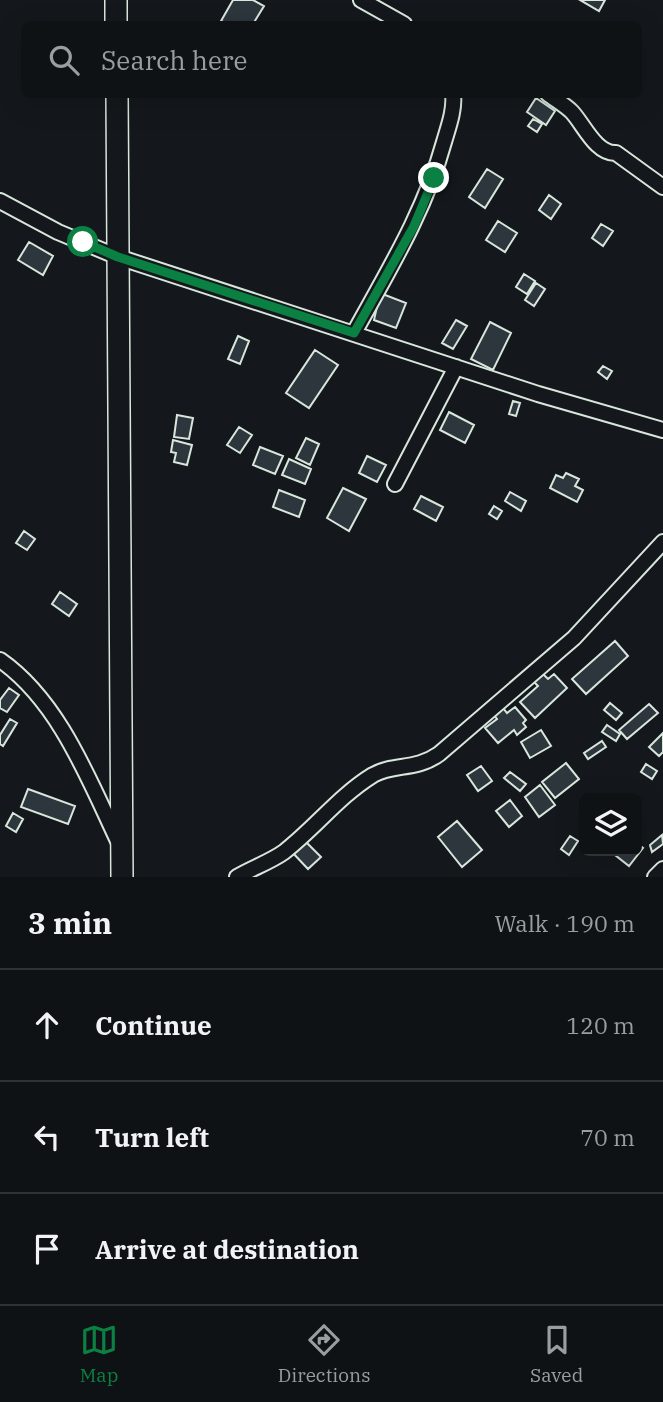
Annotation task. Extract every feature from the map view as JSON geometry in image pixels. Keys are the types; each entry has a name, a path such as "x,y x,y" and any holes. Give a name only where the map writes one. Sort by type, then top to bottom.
{"street":[{"path":"116,0 116,21"},
{"path":"361,0 399,21"},
{"path":"117,98 122,877"},
{"path":"354,333 414,226 434,178 447,132 452,98"},
{"path":"554,98 571,110 601,148 609,154 616,153 663,187"},
{"path":"0,201 58,232 118,257 456,367 663,430"},
{"path":"395,484 456,367"},
{"path":"237,877 283,853 335,802 373,775 384,770 426,763 439,754 575,638 663,542"},
{"path":"0,660 20,675 49,712 89,778 123,850"},
{"path":"655,877 663,869"}],"building":[{"path":"233,0 253,0 264,6 255,21 221,21"},
{"path":"580,0 605,0 599,11"},
{"path":"536,98 555,111 546,125 527,112"},
{"path":"533,119 542,124 537,132 528,126"},
{"path":"487,169 503,179 485,208 469,197"},
{"path":"549,195 561,204 551,219 539,210"},
{"path":"498,221 517,233 505,252 486,240"},
{"path":"601,224 613,231 603,246 592,238"},
{"path":"29,242 53,256 43,275 18,260"},
{"path":"524,274 535,281 527,294 516,287"},
{"path":"536,283 545,289 534,306 525,300"},
{"path":"380,293 406,303 396,328 374,320"},
{"path":"456,320 467,326 453,349 442,343"},
{"path":"490,322 511,333 493,370 471,359"},
{"path":"238,336 249,341 240,364 228,359"},
{"path":"315,350 338,365 309,408 286,393"},
{"path":"603,366 612,371 607,379 598,372"},
{"path":"513,401 520,403 516,416 509,414"},
{"path":"449,412 474,425 465,443 440,430"},
{"path":"177,415 193,418 189,439 174,437"},
{"path":"239,427 252,435 240,453 227,445"},
{"path":"306,438 319,444 310,465 296,458"},
{"path":"173,440 192,445 187,465 174,462 176,453 171,452"},
{"path":"260,447 283,456 275,474 253,465"},
{"path":"367,456 386,465 377,482 359,473"},
{"path":"289,459 311,469 305,484 282,475"},
{"path":"566,473 579,479 575,486 583,490 577,502 550,488 556,475 563,478"},
{"path":"343,488 366,499 349,531 327,518"},
{"path":"279,490 305,500 299,517 273,507"},
{"path":"510,492 526,501 521,511 505,501"},
{"path":"421,496 443,507 436,521 414,509"},
{"path":"494,506 502,511 497,519 489,514"},
{"path":"24,531 35,539 27,550 16,543"},
{"path":"60,592 77,604 69,616 52,604"},
{"path":"615,641 628,656 586,694 572,679"},
{"path":"543,674 548,679 554,674 567,688 535,718 520,702 538,686 534,682"},
{"path":"9,688 19,695 7,712 0,708 0,700"},
{"path":"610,703 622,713 616,720 604,710"},
{"path":"649,704 658,713 627,739 619,730"},
{"path":"515,707 526,720 523,723 526,727 517,735 514,730 498,743 485,728 497,719 494,715 503,708 507,713"},
{"path":"10,719 17,723 3,746 0,744 0,735"},
{"path":"607,725 620,734 616,741 602,732"},
{"path":"541,730 551,746 530,758 521,742"},
{"path":"663,733 663,752 659,756 649,747"},
{"path":"602,741 606,747 588,759 584,753"},
{"path":"566,763 579,779 555,798 542,782"},
{"path":"646,764 657,771 652,779 641,772"},
{"path":"481,766 492,781 478,791 467,775"},
{"path":"510,772 526,784 520,791 504,778"},
{"path":"540,785 555,805 539,817 525,797"},
{"path":"28,789 75,806 68,824 21,807"},
{"path":"510,800 522,816 509,827 496,811"},
{"path":"13,813 23,819 16,832 6,826"},
{"path":"457,821 482,850 462,867 438,837"},
{"path":"662,835 663,844 652,852 650,845"},
{"path":"570,836 578,841 569,855 561,849"},
{"path":"303,839 321,857 308,869 291,851"},
{"path":"616,856 637,856 629,866"}],"route":[{"path":"83,242 118,257 354,333 414,226 434,178"}]}
